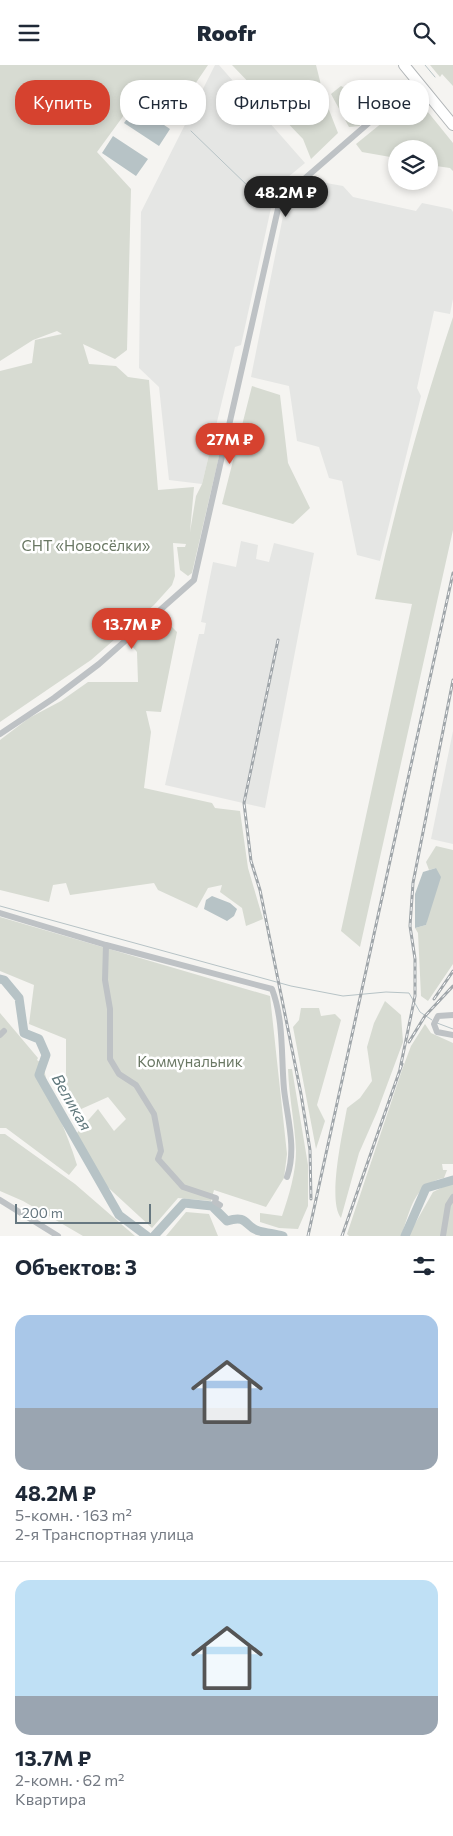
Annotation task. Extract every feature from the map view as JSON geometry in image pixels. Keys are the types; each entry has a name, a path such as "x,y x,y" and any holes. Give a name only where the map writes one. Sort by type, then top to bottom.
{"highway":[{"path":"404,65 416,80"},
{"path":"429,96 453,125"}],"street":[{"path":"0,734 54,698 99,664 194,580 280,199 366,125"},
{"path":"0,913 106,945 272,989 276,999 284,1059 284,1087 291,1144 287,1177"},
{"path":"106,945 105,980 110,1009 110,1059 119,1074 136,1085 154,1114 161,1151 158,1159 183,1187 216,1198 215,1202 220,1205"},
{"path":"453,1015 438,1016 434,1024 437,1032 453,1035"},
{"path":"443,1236 448,1205 453,1197"},
{"path":"0,1200 58,1236"}],"shaded area":[{"path":"215,65 219,65 232,80 216,80 216,125 272,125 305,163 264,197 271,208 241,345 235,347 202,484 169,480 159,387 139,368 141,212 185,125 206,125 206,83"},
{"path":"127,125 164,125 170,129 159,146"},
{"path":"113,136 148,159 136,176 102,153"},
{"path":"315,181 343,186 353,197 416,211 422,203 451,209 453,212 453,299 450,314 434,311 417,388 421,396 380,561 357,555 342,481 329,478 319,447 297,441 289,386 251,377 285,206"},
{"path":"241,541 258,545 256,559 269,562 274,543 314,553 265,808 165,785 199,634 204,634 206,623 201,622 213,562 236,567"},
{"path":"453,731 453,844 431,839"},
{"path":"436,868 441,877 426,925 415,928 415,894 423,872"},
{"path":"212,896 230,903 237,909 234,916 227,921 204,909 206,900"}],"green space":[{"name":"СНТ «Новосёлки»","path":"0,65 208,65 198,80 120,80 120,121 97,152 131,189 127,350 115,359 83,344 89,364 116,366 128,377 149,380 158,490 194,487 190,532 196,496 202,484 212,442 217,433 224,435 192,573 188,576 180,570 177,547 185,547 186,544 173,543 175,576 172,585 154,605 91,660 0,722 0,371 32,363 35,340 62,334 57,331 33,340 0,361"},
{"path":"232,65 316,65 320,80 246,80"},
{"path":"430,65 453,65 453,86 442,74 440,77"},
{"path":"339,88 339,109 331,94"},
{"path":"329,110 338,133 311,159 303,139 290,125 329,125"},
{"path":"429,113 453,143 453,171 450,168 438,166 438,140 388,140 388,157 362,152 356,144 379,125 429,125"},
{"path":"348,125 360,126 349,127"},
{"path":"453,317 453,530 360,947 341,931 412,604 375,599 410,457"},
{"path":"252,386 280,395 288,463 310,508 293,524 222,504"},
{"path":"161,616 177,632 161,712 146,711 151,732 144,788 212,803 215,808 240,811 248,868 263,919 246,926 242,908 220,892 222,885 208,888 197,908 158,890 154,883 70,895 66,883 53,885 49,902 0,890 0,740 29,718 61,701 88,682 138,682 137,652 129,643"},
{"path":"436,846 453,850 453,964 428,1001 421,996 418,933 415,928 426,925 436,868 429,870 426,862"},
{"name":"Коммунальник","path":"0,917 270,996 287,1154 284,1178 266,1207 214,1190 211,1201 178,1198 152,1228 100,1180 76,1134 98,1109 114,1131 126,1119 108,1097 79,1110 66,1098 66,1039 29,1024 34,985 0,971"},
{"path":"385,1001 401,1015 403,1042 377,1112 359,1153 341,1218 335,1197 337,1165 347,1108 360,1098 372,1081 367,1047 374,1023"},
{"path":"301,1008 319,1008 321,1016 335,1014 341,1020 317,1105 325,1121 316,1149 293,1027 299,1020"},
{"path":"0,1013 38,1058 37,1060 43,1064 49,1090 77,1165 69,1175 6,1128 0,1128"},
{"path":"425,1024 431,1033 453,1043 453,1164 442,1164 443,1170 447,1170 444,1178 434,1181 419,1192 401,1236 349,1236 347,1234 402,1070 411,1046"},
{"path":"288,1069 292,1069 308,1165 308,1206 298,1229 279,1228 260,1222 260,1213 282,1216 293,1176 296,1151"},
{"path":"0,1134 5,1134 75,1184 135,1236 83,1236 23,1201 0,1191"},
{"path":"453,1182 453,1236 408,1236 433,1192"},
{"path":"186,1212 209,1214 218,1236 166,1236"}],"waterway":[{"path":"425,65 435,77"},
{"path":"191,131 251,189"},
{"path":"0,906 291,986 343,996 386,992 409,993 420,1012 432,1020"},
{"name":"Великая","path":"0,979 4,980 19,998 24,1033 39,1039 46,1055 39,1075 119,1215 147,1236"},
{"path":"437,1023 453,1029"},
{"name":"Великая","path":"405,1236 426,1188 453,1180"},
{"name":"Великая","path":"154,1236 184,1203 212,1206 227,1221 234,1219 243,1220 254,1229 283,1236"}],"railway":[{"path":"308,1236 453,573"},
{"path":"278,640 244,803 251,861 260,890 301,1094 310,1150 311,1199"},
{"path":"400,1069 415,996 415,959 410,926 413,883 453,680"},
{"path":"434,999 453,971"},
{"path":"409,1042 425,1016 453,986"},
{"path":"342,1236 402,1064"}]}
